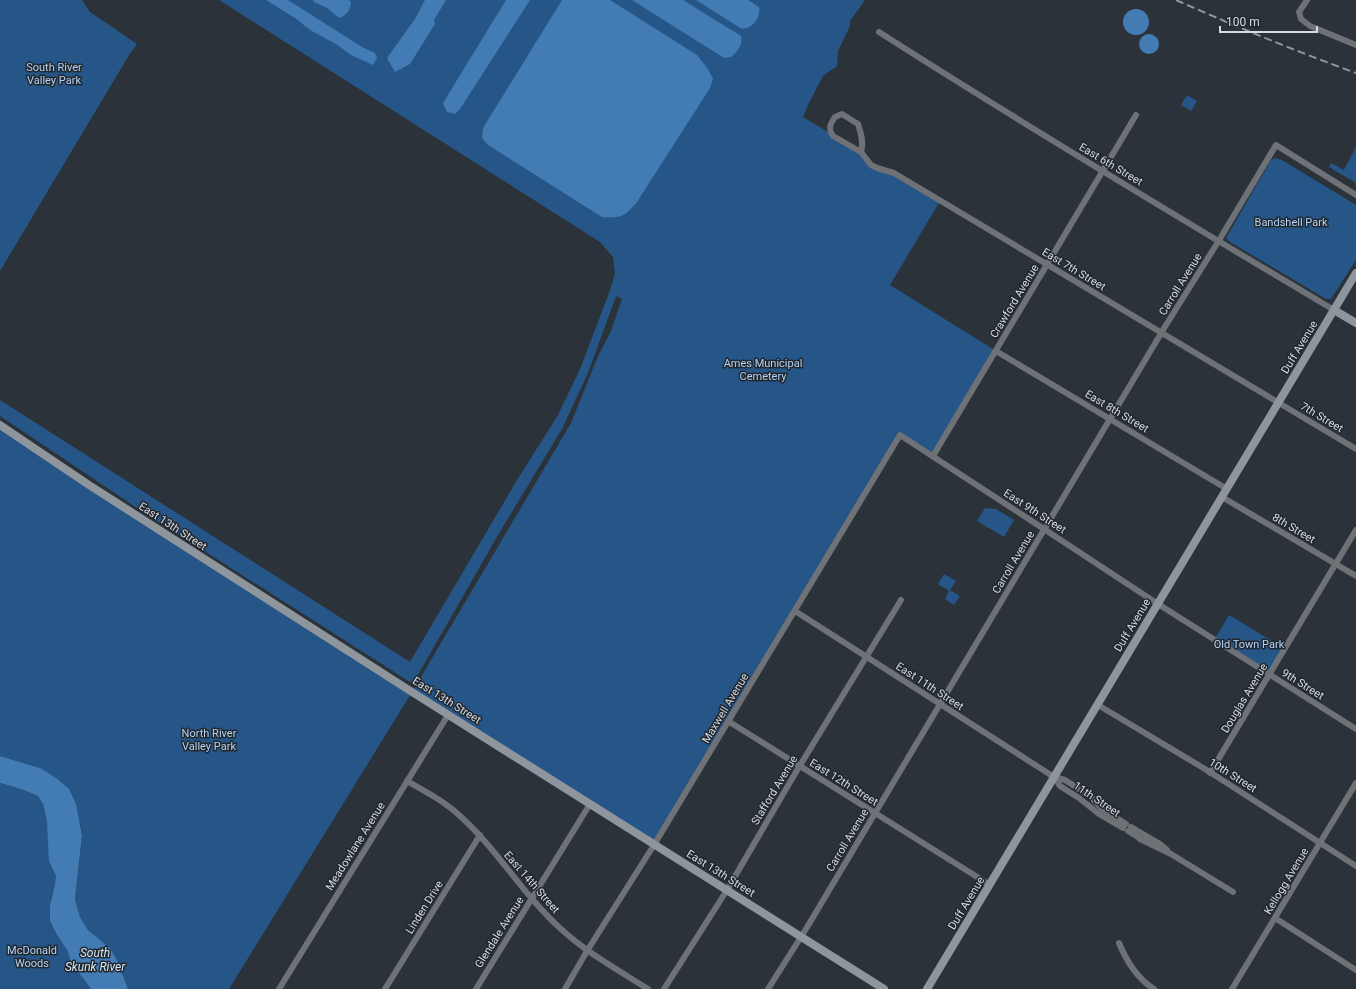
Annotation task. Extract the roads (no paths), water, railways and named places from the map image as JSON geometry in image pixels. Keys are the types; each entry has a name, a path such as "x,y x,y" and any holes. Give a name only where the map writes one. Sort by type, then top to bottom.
{"main road":[{"name":"Duff Avenue","path":"927,989 1356,273"},
{"path":"1334,310 1356,323"},
{"name":"East 13th Street","path":"0,425 89,485 654,845 884,989"}],"street":[{"path":"1307,0 1299,12 1301,19 1356,45"},
{"name":"East 6th Street","path":"879,32 966,88 1218,242 1334,310"},
{"name":"East 7th Street","path":"861,152 862,145 858,124 842,114 835,117 829,127 830,132 833,136 861,152 871,165 894,173 1278,403"},
{"name":"Crawford Avenue","path":"933,456 1136,116"},
{"name":"Carroll Avenue","path":"768,989 1161,333 1276,145 1356,195"},
{"name":"East 8th Street","path":"996,351 1227,489"},
{"name":"7th Street","path":"1278,403 1356,449"},
{"name":"East 9th Street","path":"900,436 1044,528 1158,604"},
{"name":"Maxwell Avenue","path":"565,989 587,951 654,845 900,436"},
{"name":"8th Street","path":"1222,497 1356,576"},
{"name":"Douglas Avenue","path":"1210,773 1356,530"},
{"name":"Stafford Avenue","path":"664,989 727,890 800,766 901,600"},
{"name":"9th Street","path":"1158,604 1356,729"},
{"name":"East 11th Street","path":"795,612 1054,777"},
{"name":"10th Street","path":"1098,705 1210,773 1356,866"},
{"name":"Meadowlane Avenue","path":"278,989 448,714"},
{"name":"East 12th Street","path":"728,721 990,885"},
{"name":"11th Street","path":"1054,777 1060,786 1079,798 1099,814 1160,844 1171,854"},
{"name":"East 14th Street","path":"407,781 436,798 459,815 480,835 531,899 560,929 587,951 648,989"},
{"name":"Kellogg Avenue","path":"1232,989 1356,783"},
{"name":"Glendale Avenue","path":"476,989 590,804"},
{"name":"11th Street","path":"1127,828 1139,838 1171,854 1233,892"},
{"name":"Linden Drive","path":"385,989 480,835"},
{"path":"1275,918 1356,970"},
{"path":"1119,943 1122,952 1133,968 1144,981 1154,989"}],"water":[{"path":"266,0 288,0 362,47 375,53 377,58 373,65 351,55 336,44 310,30 295,18"},
{"path":"313,0 348,0 351,2 348,12 339,18 327,8 314,2"},
{"path":"425,0 446,0 434,20 435,24 410,64 395,72 387,58 415,19"},
{"path":"506,0 530,0 460,109 455,114 447,112 443,103"},
{"path":"562,0 610,0 697,55 708,69 713,79 710,88 637,202 622,216 602,217 488,145 482,138 483,128"},
{"path":"632,0 683,0 741,36 740,45 731,57 724,58"},
{"path":"696,0 748,0 759,7 759,13 752,26 742,29"},
{"path":"1136,9 1145,13 1149,22 1145,31 1136,35 1127,31 1123,22 1127,13"},
{"path":"1145,34 1153,34 1159,40 1159,48 1153,54 1145,54 1139,48 1139,40"},
{"name":"South Skunk River","path":"0,756 40,768 56,778 69,789 76,804 82,835 75,899 80,917 88,930 110,948 117,960 128,989 91,989 71,962 67,950 50,921 50,905 56,876 49,861 47,822 43,804 38,796 0,783"}],"railway":[{"path":"1176,0 1265,38 1356,73"}],"park label":[{"name":"South River Valley Park","path":"54,73"},
{"name":"Bandshell Park","path":"1291,222"},
{"name":"Ames Municipal Cemetery","path":"763,369"},
{"name":"Old Town Park","path":"1249,644"},
{"name":"North River Valley Park","path":"209,739"},
{"name":"McDonald Woods","path":"32,956"}]}
